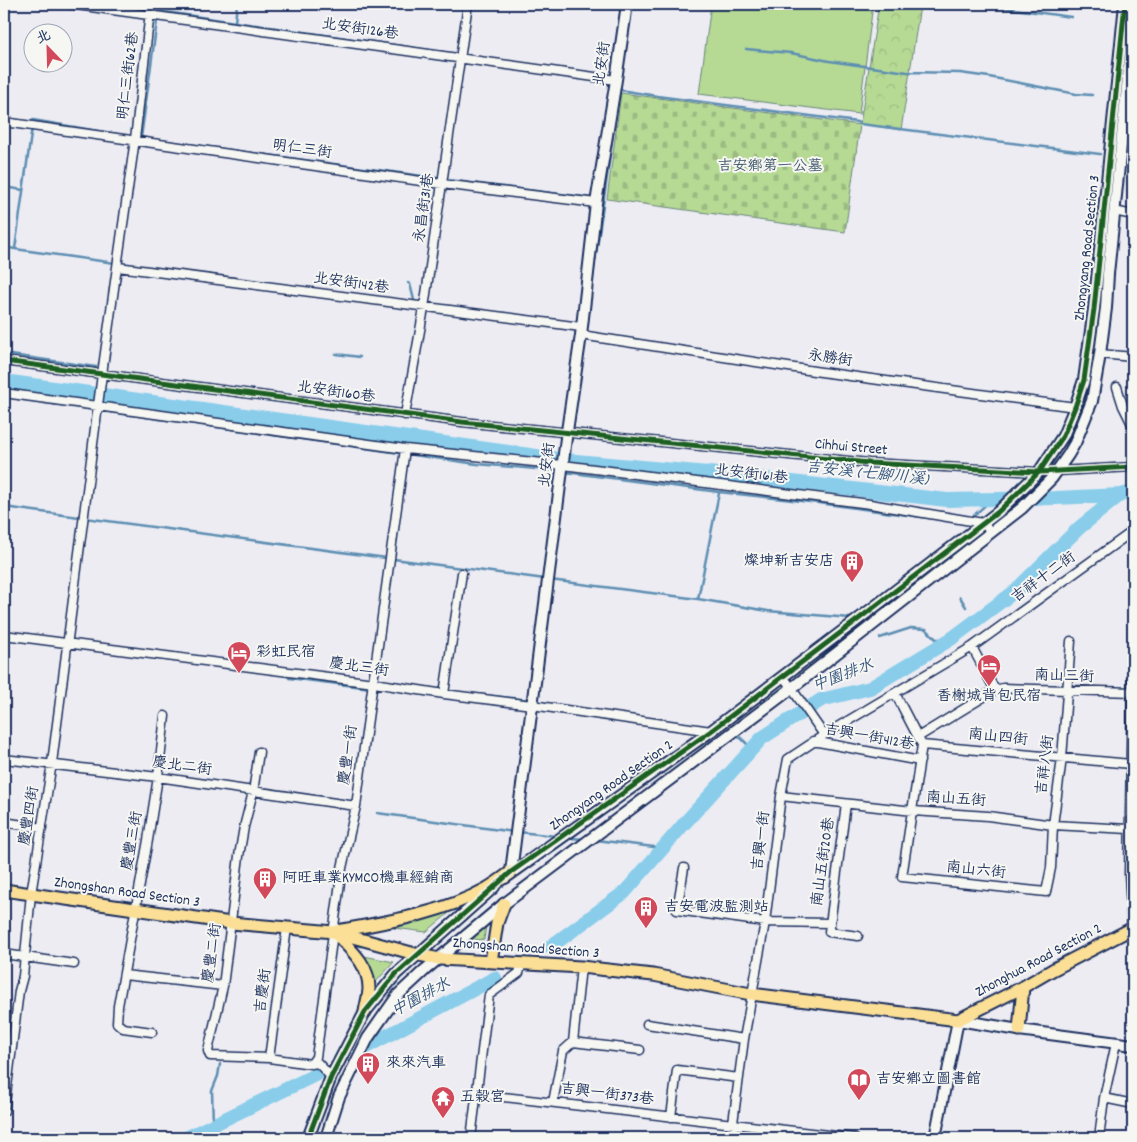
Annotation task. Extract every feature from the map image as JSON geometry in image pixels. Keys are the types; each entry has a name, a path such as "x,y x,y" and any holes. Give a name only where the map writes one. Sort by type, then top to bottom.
{"main road":[{"path":"334,932 401,919 452,903 486,889 512,872"},
{"name":"Zhongshan Road Section 3","path":"4,890 231,923 334,932 419,955 440,958 580,967 652,976 751,994 958,1020"},
{"path":"491,962 497,923 504,904"},
{"name":"Zhonghua Road Section 2","path":"958,1020 1133,928"},
{"path":"334,932 354,951 367,973 369,989 364,1012"},
{"path":"1019,1030 1023,987"}],"street":[{"name":"北安街126巷","path":"69,4 616,80"},
{"name":"明仁三街62巷","path":"98,406 118,266 151,4"},
{"name":"永昌街31巷","path":"406,415 424,308 468,4"},
{"name":"北安街","path":"512,872 596,203 627,4"},
{"name":"Zhongyang Road Section 3","path":"998,512 1039,472 1063,436 1084,380 1093,319 1125,4"},
{"name":"Zhongyang Road Section 3","path":"1022,508 1054,475 1075,443 1089,411 1096,383 1106,308 1133,28"},
{"name":"明仁三街","path":"4,122 135,137 442,184 596,203"},
{"path":"1114,212 1133,215"},
{"name":"北安街142巷","path":"118,266 581,331"},
{"name":"永勝街","path":"581,331 814,371 1075,407"},
{"path":"1100,354 1133,357"},
{"name":"北安街160巷","path":"4,361 567,435"},
{"path":"1117,387 1123,406 1133,426"},
{"name":"北安街161巷","path":"4,393 405,449 564,461 870,504 983,523"},
{"name":"慶豐四街","path":"4,1111 25,957 31,894 52,764 98,406"},
{"name":"Cihhui Street","path":"567,435 869,463 1039,472 1054,475 1133,467"},
{"name":"慶豐一街","path":"311,1064 316,1057 342,868 356,806 405,449"},
{"name":"Zhongyang Road Section 2","path":"326,1138 339,1097 368,1038 398,995 426,969 504,904 792,688 1022,508"},
{"name":"Zhongyang Road Section 2","path":"308,1138 331,1077 364,1012 396,974 512,872 711,731 998,512"},
{"path":"983,523 991,532"},
{"name":"吉祥十二街","path":"972,648 1133,531"},
{"path":"444,694 462,573"},
{"path":"1133,632 1129,874 1133,928"},
{"name":"慶北三街","path":"4,635 374,683 711,731"},
{"name":"吉祥八街","path":"1046,892 1051,868 1053,825 1062,758 1071,641"},
{"path":"920,741 995,690 972,648"},
{"name":"吉興一街","path":"731,1138 744,1038 765,922 781,796 788,758 824,733 972,648"},
{"path":"783,676 824,733"},
{"name":"南山三街","path":"995,690 1003,688 1133,692"},
{"path":"895,692 920,741 920,761 913,811"},
{"name":"慶豐三街","path":"152,1032 123,1028 117,1023 118,1006 158,777 165,716"},
{"name":"吉興一街412巷","path":"814,741 920,761"},
{"name":"南山四街","path":"920,741 996,751 1131,764"},
{"name":"慶豐二街","path":"258,752 254,792 244,827 223,986 208,1051 210,1056 270,1058 311,1064"},
{"name":"慶北二街","path":"4,759 158,777 356,806"},
{"name":"南山五街","path":"781,796 913,811 988,816 1053,825 1130,829"},
{"name":"南山五街20巷","path":"830,923 846,804"},
{"name":"南山六街","path":"913,811 902,877 1046,892"},
{"path":"4,822 42,828"},
{"path":"684,868 677,910 765,922 830,923 829,932 858,936"},
{"name":"吉慶街","path":"270,1058 287,928"},
{"path":"4,954 74,964"},
{"path":"471,1138 489,996 519,973 522,963"},
{"path":"553,1102 563,1051 573,1042 580,967"},
{"path":"124,975 223,986"},
{"path":"934,1138 958,1020 1133,1045"},
{"path":"647,1024 744,1038"},
{"path":"573,1042 640,1050"},
{"path":"1099,1138 1104,1098 1116,1043"},
{"path":"311,1064 318,1063 331,1077"},
{"path":"671,1117 677,1070 739,1078"},
{"name":"吉興一街373巷","path":"478,1094 854,1138"},
{"path":"1104,1098 1133,1104"}],"green space":[{"path":"711,4 873,4 859,114 699,94"},
{"path":"879,4 920,6 901,130 860,124"},
{"name":"吉安鄉第一公墓","path":"621,93 860,125 845,232 607,199"},
{"path":"454,909 426,932 394,928"},
{"path":"487,918 484,940 461,938"},
{"path":"364,956 394,962 374,984"}],"waterway":[{"path":"158,14 159,11 235,22 237,4"},
{"path":"977,4 1071,17"},
{"path":"139,138 141,138 157,21"},
{"path":"235,22 456,54"},
{"path":"746,49 791,53 829,61 907,72 960,73 1076,94 1092,95"},
{"path":"590,297 622,70"},
{"path":"620,90 857,122 860,124 1100,154"},
{"path":"4,247 15,249 33,120 128,136"},
{"path":"143,138 437,178"},
{"path":"448,180 593,198"},
{"path":"4,187 23,190"},
{"path":"15,249 115,263"},
{"path":"408,283 410,284 415,304"},
{"path":"4,354 96,367"},
{"path":"336,354 360,357"},
{"name":"吉安溪 (七腳川溪)","path":"4,381 565,460 741,476 947,500 1056,498 1120,495 1133,492"},
{"path":"4,397 477,464 560,471"},
{"path":"565,472 966,523"},
{"path":"698,599 719,493"},
{"name":"中園排水","path":"550,947 625,892 762,738 821,700 870,688 951,639 1014,592 1079,528 1120,495"},
{"path":"970,519 991,500"},
{"path":"4,507 79,517"},
{"path":"85,518 545,579"},
{"path":"550,580 698,599 768,611 850,618"},
{"path":"960,597 966,607"},
{"path":"880,638 911,628 926,629 936,639 951,639"},
{"path":"289,678 371,688"},
{"path":"474,694 531,700"},
{"path":"537,701 548,704"},
{"path":"733,736 741,738 752,749"},
{"path":"377,813 514,832"},
{"path":"519,832 556,836"},
{"path":"569,838 586,839"},
{"path":"596,840 654,847 659,852"},
{"name":"中園排水","path":"364,1048 495,978"},
{"path":"4,1071 10,1028"},
{"path":"213,1125 212,1091 220,1064"},
{"name":"中園排水","path":"186,1138 317,1074"}],"cycle path":[{"path":"308,1138 331,1077 365,1012 396,974 511,872 711,731 998,512 1039,472 1063,436 1084,380 1094,309 1125,4"},
{"path":"4,361 462,422 869,463 1039,472 1133,467"}],"place":[{"name":"燦坤新吉安店","path":"852,583"},
{"name":"彩虹民宿","path":"239,674"},
{"name":"香榭城背包民宿","path":"989,687"},
{"name":"阿旺車業KYMCO機車經銷商","path":"265,900"},
{"name":"吉安電波監測站","path":"646,929"},
{"name":"來來汽車","path":"368,1085"},
{"name":"吉安鄉立圖書館","path":"859,1101"},
{"name":"五榖宮","path":"443,1119"}]}
